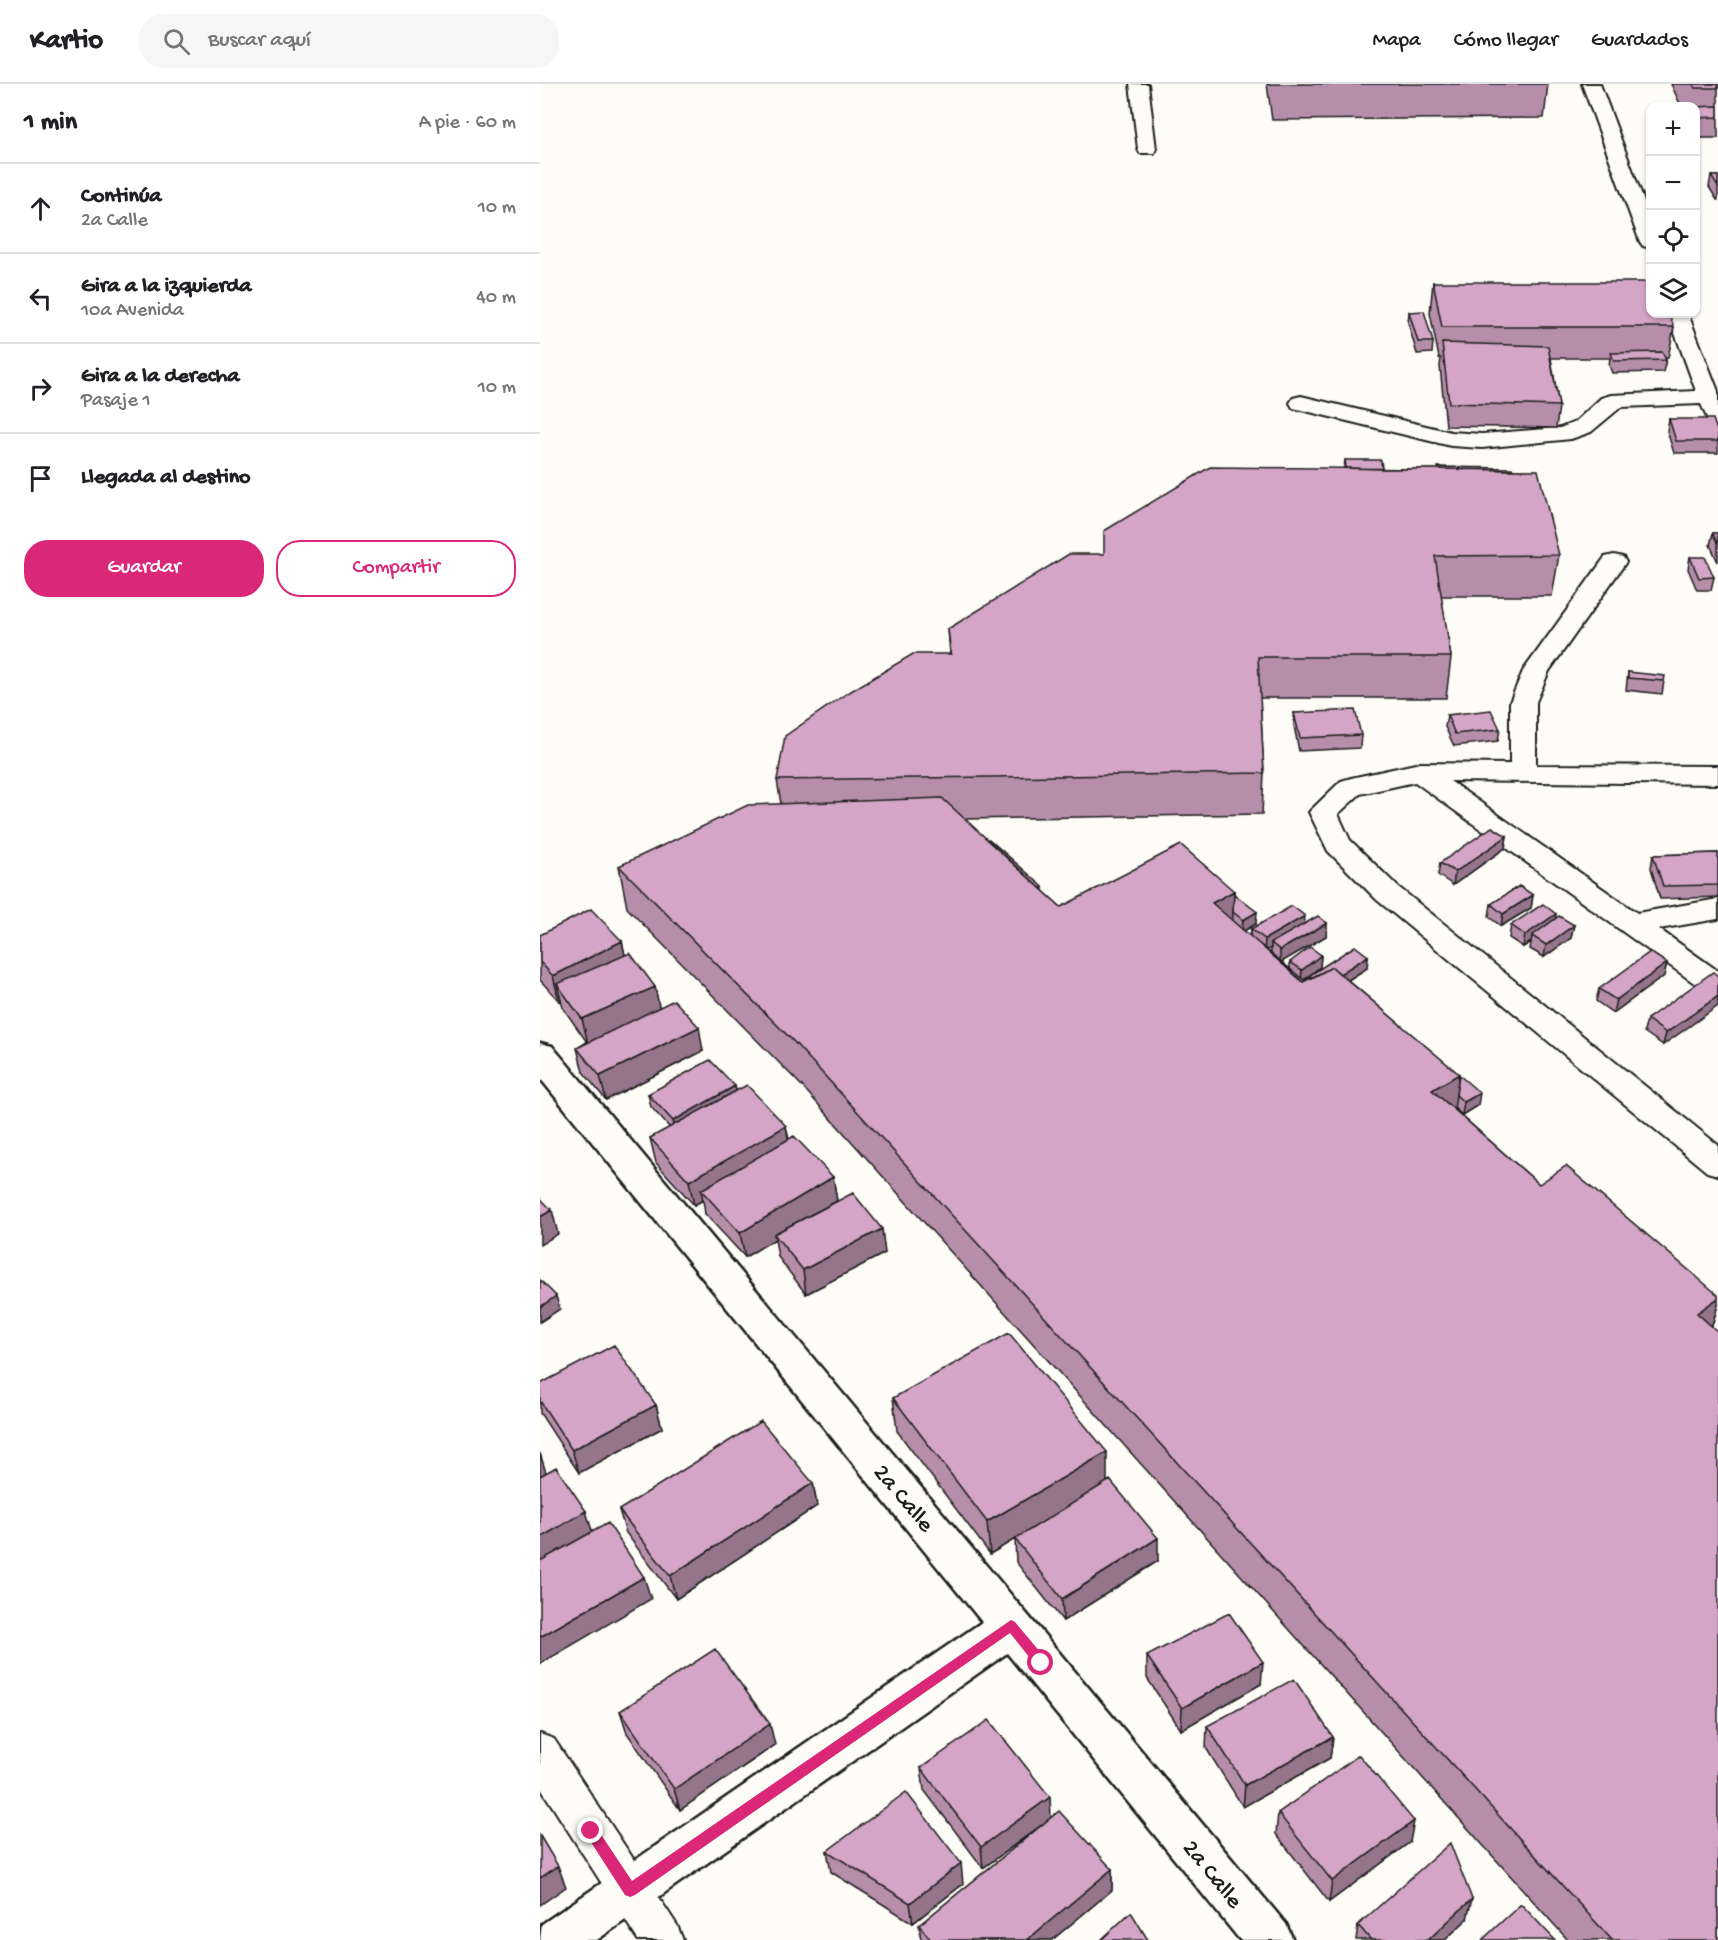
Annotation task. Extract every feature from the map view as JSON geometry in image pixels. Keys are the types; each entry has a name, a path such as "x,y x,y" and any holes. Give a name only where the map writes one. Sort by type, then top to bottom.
{"street":[{"name":"2a Calle","path":"540,1055 1270,1940"},
{"path":"558,1940 1011,1626"}],"lane":[{"path":"1139,84 1147,149"},
{"path":"1591,84 1646,231"},
{"path":"1679,318 1718,420"},
{"path":"1301,403 1451,439 1482,441 1563,434 1583,427 1609,403 1619,400 1709,397"},
{"path":"1523,773 1523,702 1536,671 1614,562"},
{"path":"1420,772 1718,986"},
{"path":"1718,775 1420,772 1351,787 1323,812 1338,845 1387,894 1718,1163"},
{"path":"1632,924 1718,909"},
{"path":"540,1752 662,1940"}],"building":[{"path":"1693,84 1718,84 1718,88 1695,88"},
{"path":"1718,106 1718,117 1700,118 1700,107"},
{"path":"1711,176 1718,176 1718,187"},
{"path":"1433,282 1646,282 1646,318 1671,318 1674,327 1442,327"},
{"path":"1424,311 1433,342 1418,342 1409,312"},
{"path":"1442,343 1548,346 1559,406 1449,403"},
{"path":"1662,352 1666,360 1614,361 1611,353"},
{"path":"1669,419 1713,419 1718,441 1676,441"},
{"path":"1345,460 1381,460 1382,469 1346,468"},
{"path":"1210,467 1538,470 1559,555 1435,556 1451,657 1258,657 1264,773 777,780 785,736 846,694 913,654 951,654 948,629 1069,554 1104,554 1104,531"},
{"path":"1438,467 1512,468 1513,470 1439,469"},
{"path":"1713,533 1718,533 1718,545"},
{"path":"1690,557 1705,557 1714,577 1699,578"},
{"path":"1628,672 1665,676 1664,681 1628,678"},
{"path":"1355,710 1361,735 1300,738 1294,713"},
{"path":"1491,710 1500,729 1455,734 1447,715"},
{"path":"942,798 1061,907 1181,845 1234,891 1212,903 1303,982 1332,967 1459,1074 1432,1090 1539,1184 1566,1166 1718,1295 1718,1298 1697,1313 1718,1332 1718,1940 1612,1940 794,1042 619,866 748,805"},
{"path":"1492,827 1507,836 1455,872 1440,863"},
{"path":"989,839 1043,887 1040,888 987,840"},
{"path":"1718,853 1718,885 1663,886 1653,855"},
{"path":"1519,886 1533,895 1503,914 1491,904"},
{"path":"1234,894 1257,912 1243,920 1233,912"},
{"path":"1543,904 1556,914 1525,935 1511,925"},
{"path":"1292,906 1305,916 1265,939 1251,929"},
{"path":"591,909 622,941 553,976 540,962 540,935"},
{"path":"1318,916 1327,923 1280,950 1271,943"},
{"path":"1559,916 1574,925 1546,945 1532,936"},
{"path":"1258,943 1305,981 1303,982"},
{"path":"1355,946 1368,956 1340,974 1332,967 1312,978 1310,975"},
{"path":"1310,947 1321,955 1302,970 1290,962"},
{"path":"1650,952 1667,963 1616,1000 1599,989"},
{"path":"630,953 655,987 582,1019 557,984"},
{"path":"1713,972 1718,976 1718,996 1666,1033 1647,1019"},
{"path":"674,1000 699,1027 600,1076 577,1048"},
{"path":"710,1060 735,1086 673,1121 648,1094"},
{"path":"1459,1075 1480,1093 1464,1102 1456,1095"},
{"path":"747,1085 786,1126 689,1181 650,1138"},
{"path":"794,1136 833,1177 740,1233 701,1190"},
{"path":"853,1193 882,1229 803,1270 774,1234"},
{"path":"540,1198 552,1210 540,1217"},
{"path":"540,1280 556,1296 540,1307"},
{"path":"1009,1333 1107,1452 987,1522 893,1398"},
{"path":"614,1345 656,1405 572,1450 540,1401 540,1384"},
{"path":"761,1421 813,1483 670,1576 619,1510"},
{"path":"556,1467 586,1511 540,1538 540,1476"},
{"path":"1110,1480 1158,1538 1062,1599 1015,1539"},
{"path":"608,1523 644,1577 540,1637 540,1561"},
{"path":"1229,1613 1263,1662 1182,1708 1147,1656"},
{"path":"715,1649 770,1724 674,1789 620,1711"},
{"path":"1294,1679 1333,1737 1245,1785 1207,1726"},
{"path":"989,1720 1050,1797 981,1847 921,1768"},
{"path":"1359,1755 1414,1821 1332,1881 1278,1813"},
{"path":"906,1792 961,1863 910,1903 827,1851"},
{"path":"1059,1811 1112,1869 1027,1940 931,1940 919,1925"},
{"path":"540,1836 558,1866 540,1878"},
{"path":"1450,1843 1472,1899 1428,1940 1371,1940 1358,1925"},
{"path":"1521,1904 1555,1940 1482,1940"},
{"path":"1131,1912 1148,1940 1101,1940"}],"route":[{"path":"591,1831 630,1890 1011,1626 1041,1663"}]}
